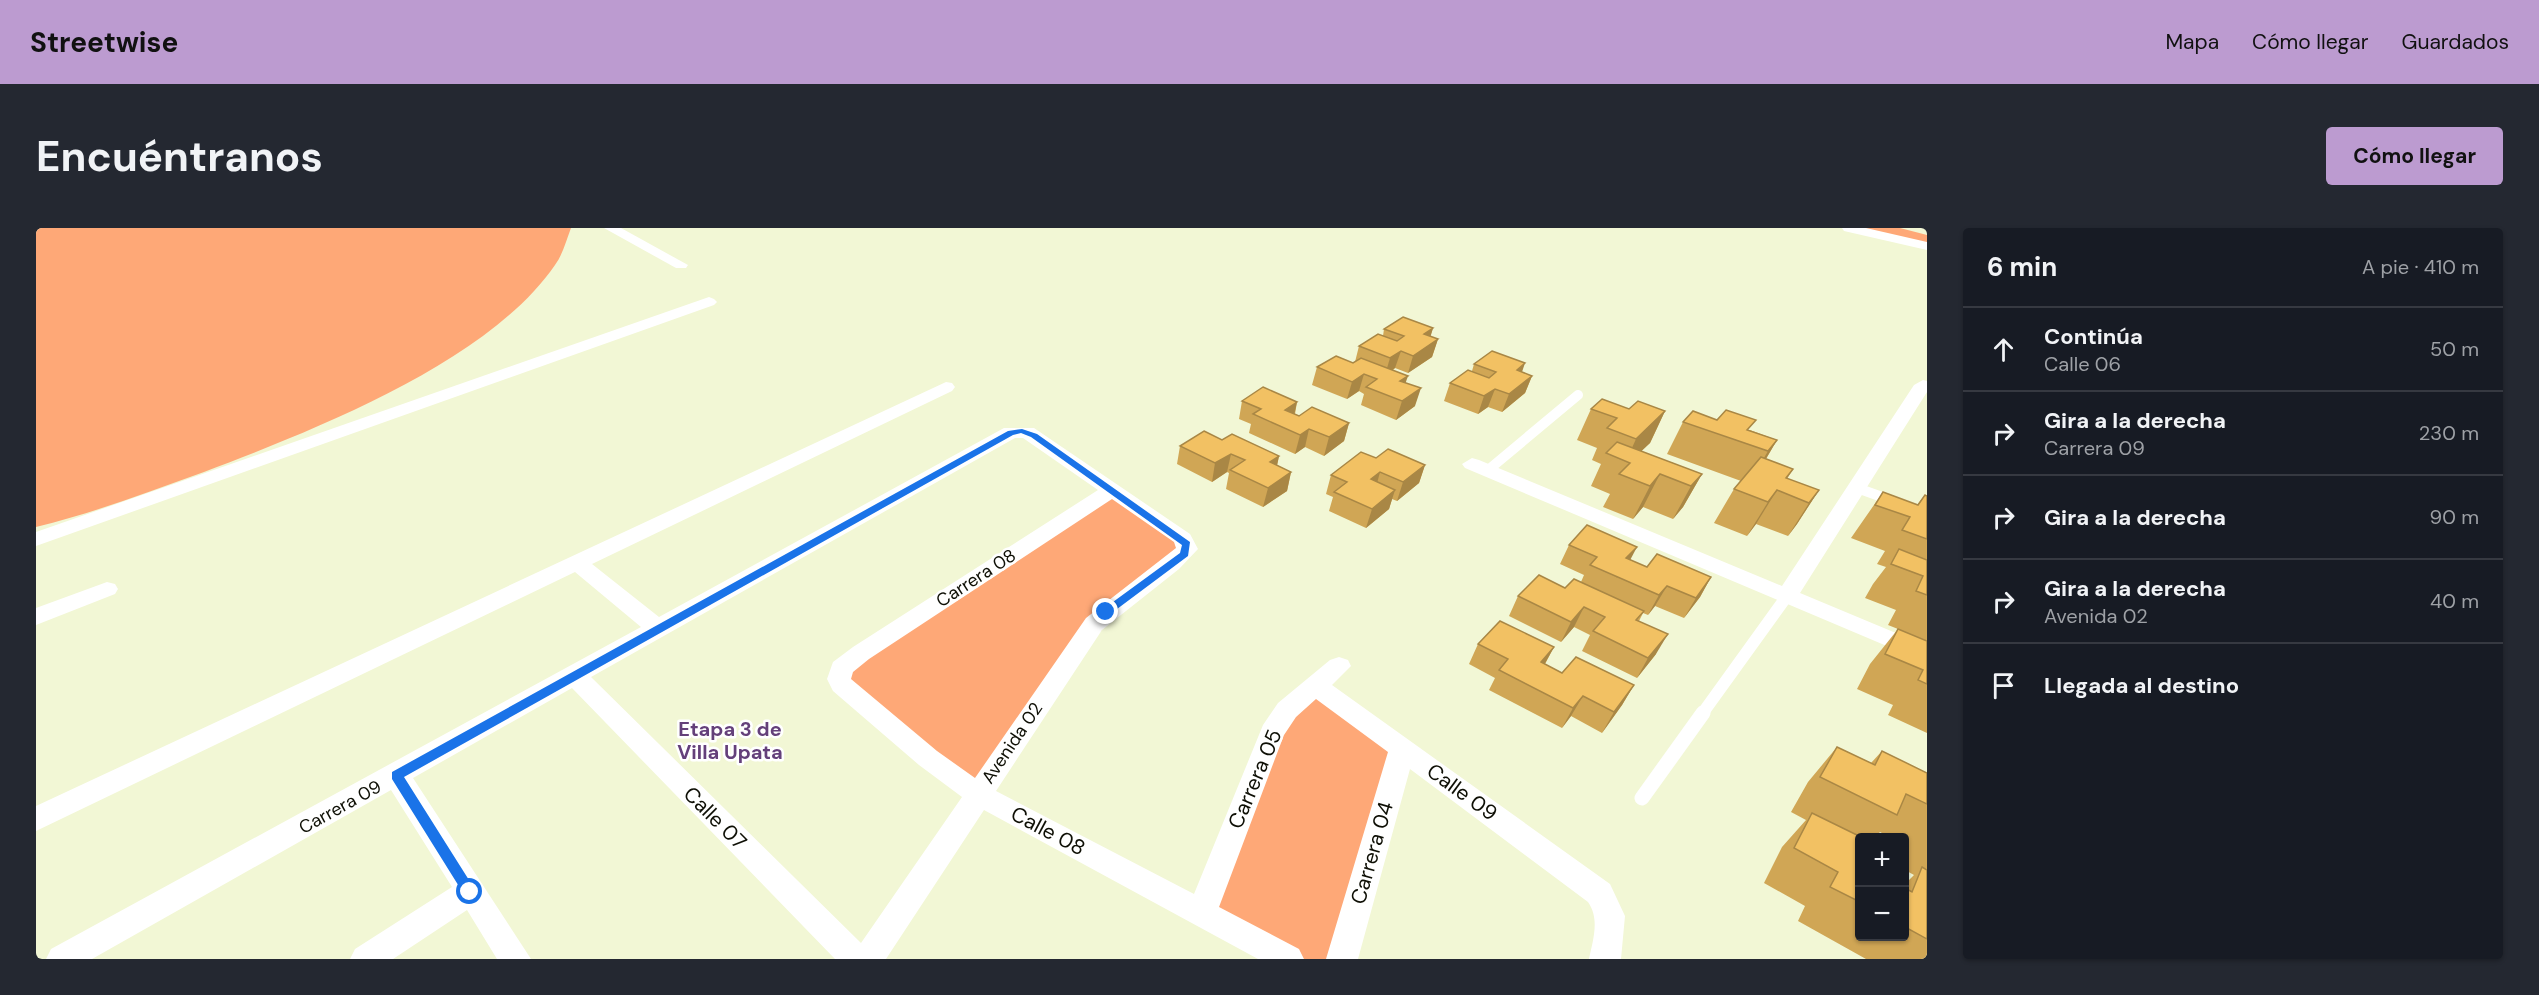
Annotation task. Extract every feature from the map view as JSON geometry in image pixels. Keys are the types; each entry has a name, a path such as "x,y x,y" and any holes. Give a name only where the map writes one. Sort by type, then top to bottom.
{"street":[{"path":"611,228 681,265"},
{"path":"624,235 647,228"},
{"path":"1849,228 1927,246"},
{"path":"36,539 709,302"},
{"path":"36,819 946,387"},
{"path":"1787,596 1923,392"},
{"name":"Carrera 09","path":"62,959 397,776 1011,432 1028,432 1112,490"},
{"path":"1480,468 1927,655"},
{"name":"Avenida 02","path":"871,957 1094,624 1113,606 1185,554 1184,539 1112,490"},
{"name":"Carrera 08","path":"842,668 1112,490"},
{"path":"577,563 658,629"},
{"path":"36,617 107,589"},
{"name":"Carrera 05","path":"1201,913 1272,732 1287,710 1339,666"},
{"name":"Calle 08","path":"842,668 839,679 842,685 928,758 978,794 1287,959"},
{"name":"Calle 07","path":"575,676 871,957"},
{"name":"Calle 09","path":"1316,686 1582,878 1606,901 1612,919 1605,959"},
{"name":"Carrera 04","path":"1342,959 1402,748"},
{"path":"397,776 515,959"},
{"path":"366,959 470,892"}],"lane":[{"path":"1480,468 1578,395"},
{"path":"1857,488 1927,513"},
{"path":"1642,798 1787,596"}],"shaded area":[{"path":"36,228 571,228 558,261 525,300 487,333 443,363 395,390 295,436 204,472 100,509 36,527"},
{"path":"1849,228 1900,228 1927,235 1927,246"},
{"path":"1112,490 1187,544 1128,595 978,794 839,674"},
{"path":"1316,686 1402,748 1342,959 1288,959 1201,913 1260,759"}],"building":[{"path":"1403,317 1433,328 1424,334 1438,339 1413,356 1401,351 1390,358 1359,346 1378,334 1397,341 1404,336 1384,329"},
{"path":"1492,351 1525,363 1517,370 1532,376 1509,394 1495,389 1484,396 1450,383 1468,370 1489,378 1496,372 1474,364"},
{"path":"1336,356 1353,363 1361,358 1408,376 1400,381 1421,388 1402,401 1366,387 1377,379 1364,374 1352,382 1317,367"},
{"path":"1263,387 1297,402 1285,410 1299,416 1312,407 1349,423 1329,437 1309,429 1300,435 1253,414 1261,409 1242,401"},
{"path":"1602,399 1629,409 1638,401 1665,411 1636,439 1607,428 1617,418 1591,409"},
{"path":"1726,410 1756,420 1747,430 1777,440 1768,451 1683,422 1693,411 1717,420"},
{"path":"1204,431 1222,440 1232,434 1279,456 1270,462 1291,472 1268,488 1230,470 1245,460 1231,454 1215,463 1180,446"},
{"path":"1617,442 1702,474 1691,486 1660,474 1650,486 1619,474 1630,463 1606,453"},
{"path":"1388,449 1425,465 1403,482 1380,472 1371,479 1395,490 1372,509 1334,492 1347,482 1331,475 1361,452 1376,458"},
{"path":"1761,457 1793,469 1786,478 1819,490 1809,503 1777,490 1768,502 1734,489"},
{"path":"1883,492 1918,505 1925,495 1927,496 1927,539 1902,530 1910,517 1875,505"},
{"path":"1587,525 1637,547 1626,558 1647,567 1657,554 1711,577 1696,598 1667,586 1659,595 1590,565 1597,557 1569,545"},
{"path":"1899,549 1927,560 1927,595 1916,591 1923,576 1891,564"},
{"path":"1539,575 1565,588 1574,579 1644,611 1636,620 1668,634 1648,658 1593,631 1605,617 1584,607 1571,622 1518,596"},
{"path":"1500,621 1554,647 1541,662 1562,673 1576,657 1634,685 1614,712 1583,696 1573,708 1499,670 1508,659 1478,644"},
{"path":"1898,629 1927,641 1927,684 1918,680 1923,670 1885,654"},
{"path":"1837,747 1875,765 1882,751 1927,773 1927,804 1906,794 1897,815 1820,777"},
{"path":"1812,813 1855,834 1855,900 1830,887 1838,872 1794,848"},
{"path":"1922,867 1927,870 1927,939 1909,929 1909,890 1912,892"}],"district":[{"name":"Etapa 3 de Villa Upata","path":"730,740"}],"route":[{"path":"470,892 397,776 1011,432 1028,432 1184,539 1187,549 1185,554 1106,612"}]}
